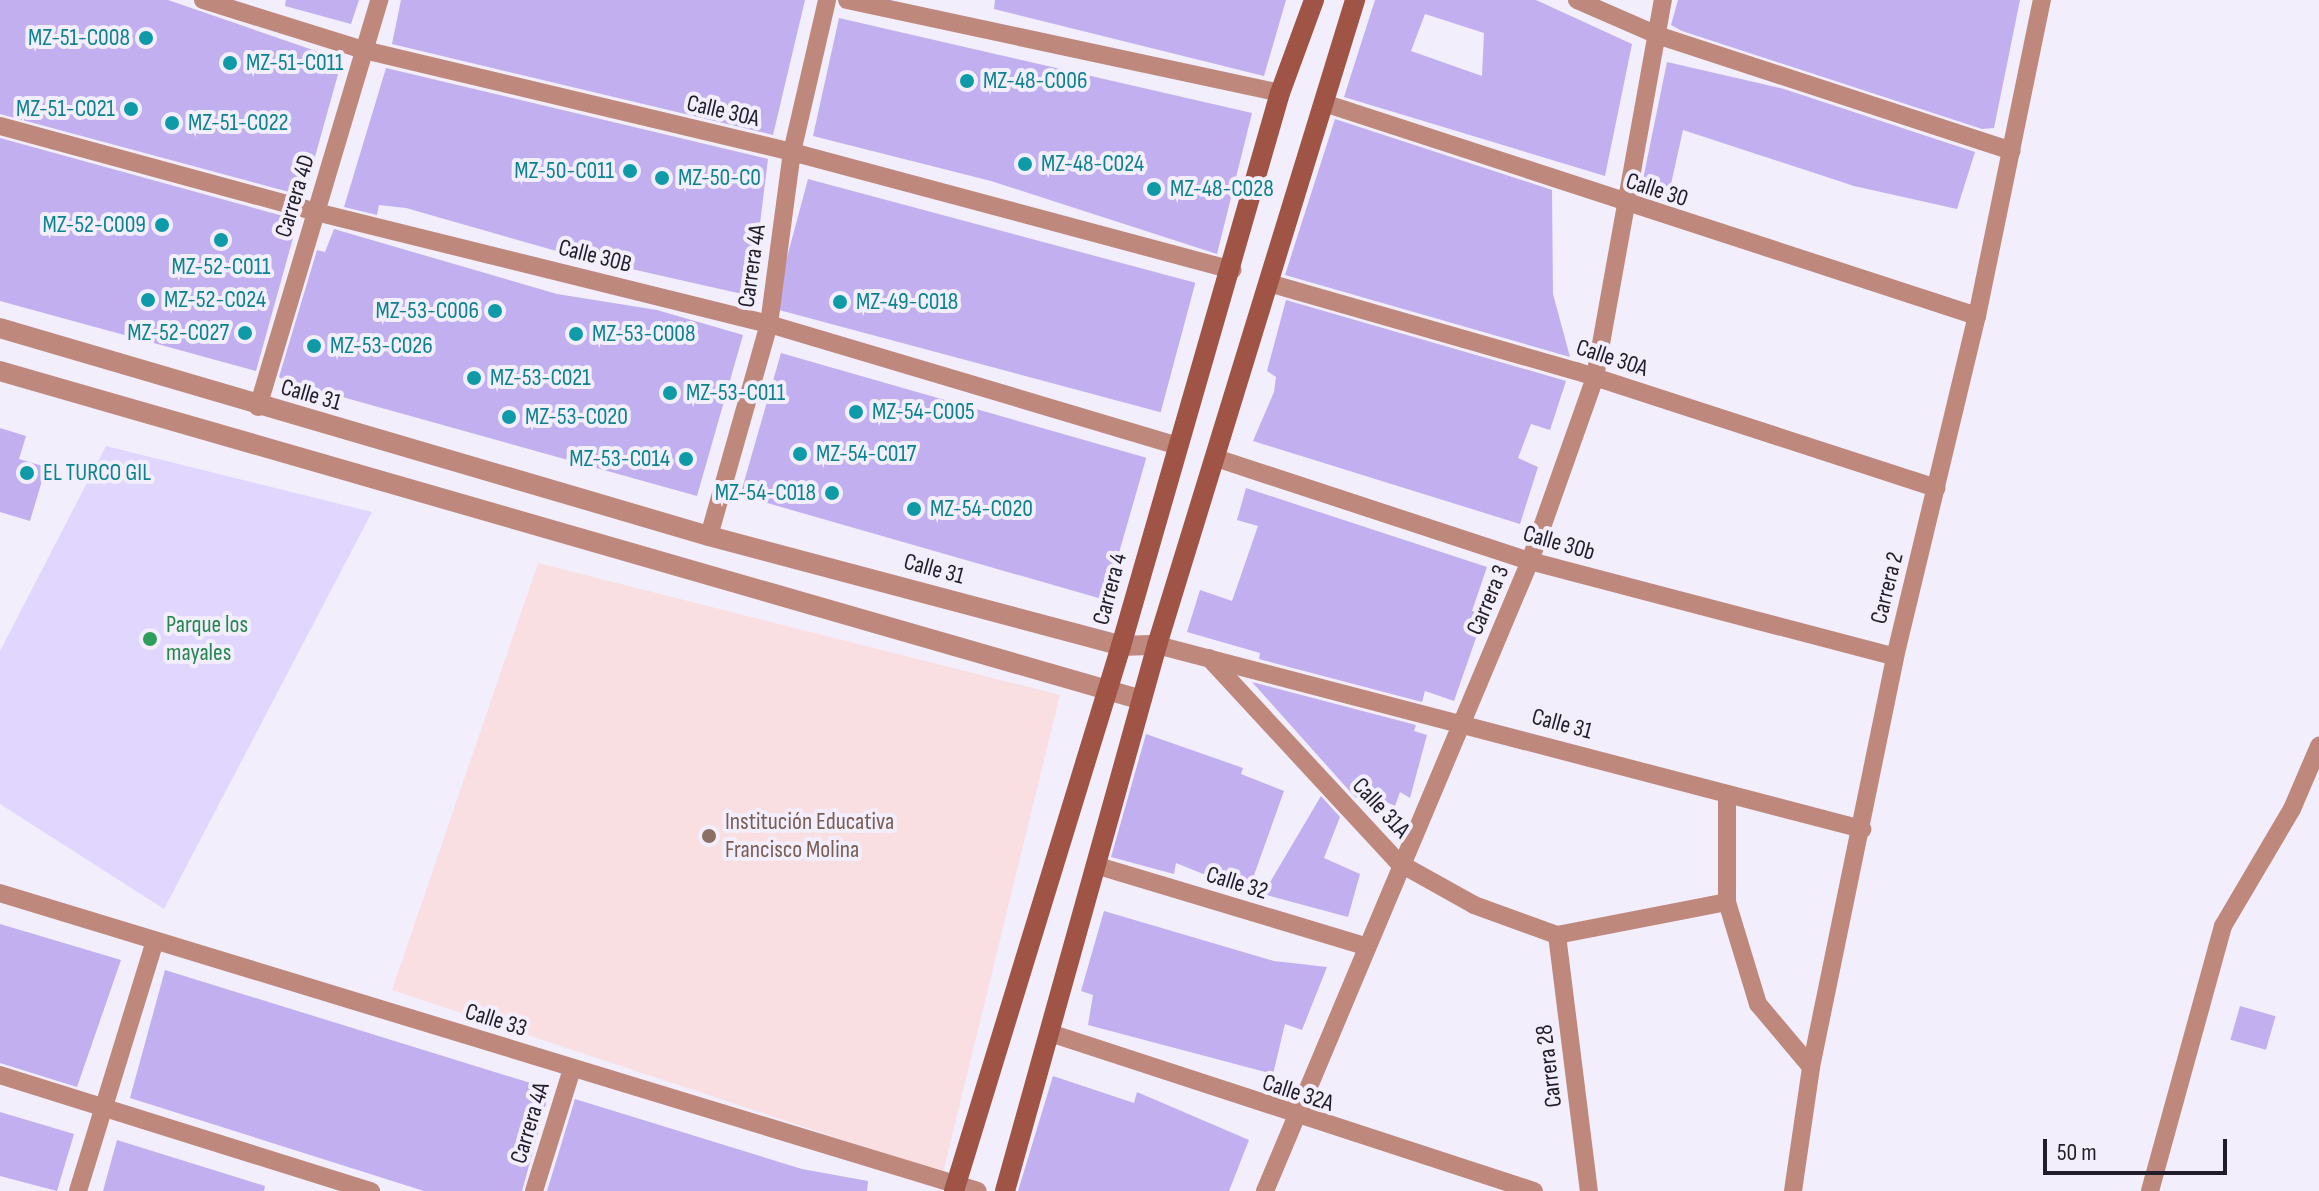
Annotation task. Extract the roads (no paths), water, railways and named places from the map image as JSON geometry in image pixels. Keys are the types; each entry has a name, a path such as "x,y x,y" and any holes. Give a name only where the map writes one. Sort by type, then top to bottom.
{"main road":[{"name":"Carrera 4","path":"955,1187 1121,646 1175,445 1232,270 1280,93 1314,0"},
{"path":"1005,1191 1157,645 1272,284 1355,0"}],"street":[{"name":"Calle 30A","path":"203,0 364,50 792,152 1232,270"},
{"name":"Carrera 4D","path":"258,407 379,0"},
{"name":"Carrera 4A","path":"709,536 769,324 792,152 827,0"},
{"path":"847,0 1280,93"},
{"path":"1577,0 1657,35 2011,151"},
{"name":"Carrera 3","path":"1265,1191 1399,863 1530,561 1595,377 1663,0"},
{"name":"Carrera 2","path":"1793,1191 1811,1067 1895,657 1977,316 2042,0"},
{"name":"Calle 30","path":"1324,103 1627,206 1977,316"},
{"name":"Calle 30B","path":"0,126 316,212 769,324 1175,445"},
{"name":"Calle 30A","path":"1272,284 1595,377 1936,488"},
{"name":"Calle 31","path":"0,328 258,407 709,536 1121,646 1157,645 1862,829"},
{"path":"0,371 1142,700"},
{"name":"Calle 30b","path":"1216,458 1530,561 1895,657"},
{"name":"Calle 31A","path":"1209,658 1399,863 1474,905 1557,935"},
{"path":"2150,1191 2223,926 2292,809 2319,746"},
{"path":"1727,794 1727,902 1758,1004 1811,1067"},
{"name":"Calle 32","path":"1095,865 1365,946"},
{"name":"Calle 33","path":"0,893 955,1187 978,1191"},
{"path":"1557,935 1727,902"},
{"name":"Carrera 28","path":"1557,935 1589,1191"},
{"path":"78,1191 155,941"},
{"name":"Calle 32A","path":"1050,1033 1294,1118 1534,1191"},
{"name":"Carrera 4A","path":"534,1191 572,1069"},
{"path":"0,1075 104,1105 371,1191"}],"place":[{"name":"MZ-51-C008","path":"146,38"},
{"name":"MZ-51-C011","path":"230,63"},
{"name":"MZ-48-C006","path":"967,81"},
{"name":"MZ-51-C021","path":"131,109"},
{"name":"MZ-51-C022","path":"172,123"},
{"name":"MZ-48-C024","path":"1025,164"},
{"name":"MZ-50-C011","path":"630,171"},
{"name":"MZ-50-C0","path":"662,178"},
{"name":"MZ-48-C028","path":"1154,189"},
{"name":"MZ-52-C009","path":"162,225"},
{"name":"MZ-52-C011","path":"221,240"},
{"name":"MZ-52-C024","path":"148,300"},
{"name":"MZ-49-C018","path":"840,302"},
{"name":"MZ-53-C006","path":"495,311"},
{"name":"MZ-52-C027","path":"245,333"},
{"name":"MZ-53-C008","path":"576,334"},
{"name":"MZ-53-C026","path":"314,346"},
{"name":"MZ-53-C021","path":"474,378"},
{"name":"MZ-53-C011","path":"670,393"},
{"name":"MZ-54-C005","path":"856,412"},
{"name":"MZ-53-C020","path":"509,417"},
{"name":"MZ-54-C017","path":"800,454"},
{"name":"MZ-53-C014","path":"686,459"},
{"name":"EL TURCO GIL","path":"27,473"},
{"name":"MZ-54-C018","path":"832,493"},
{"name":"MZ-54-C020","path":"914,509"},
{"name":"Parque los mayales","path":"150,639"},
{"name":"Institución Educativa Francisco Molina","path":"709,836"}]}
